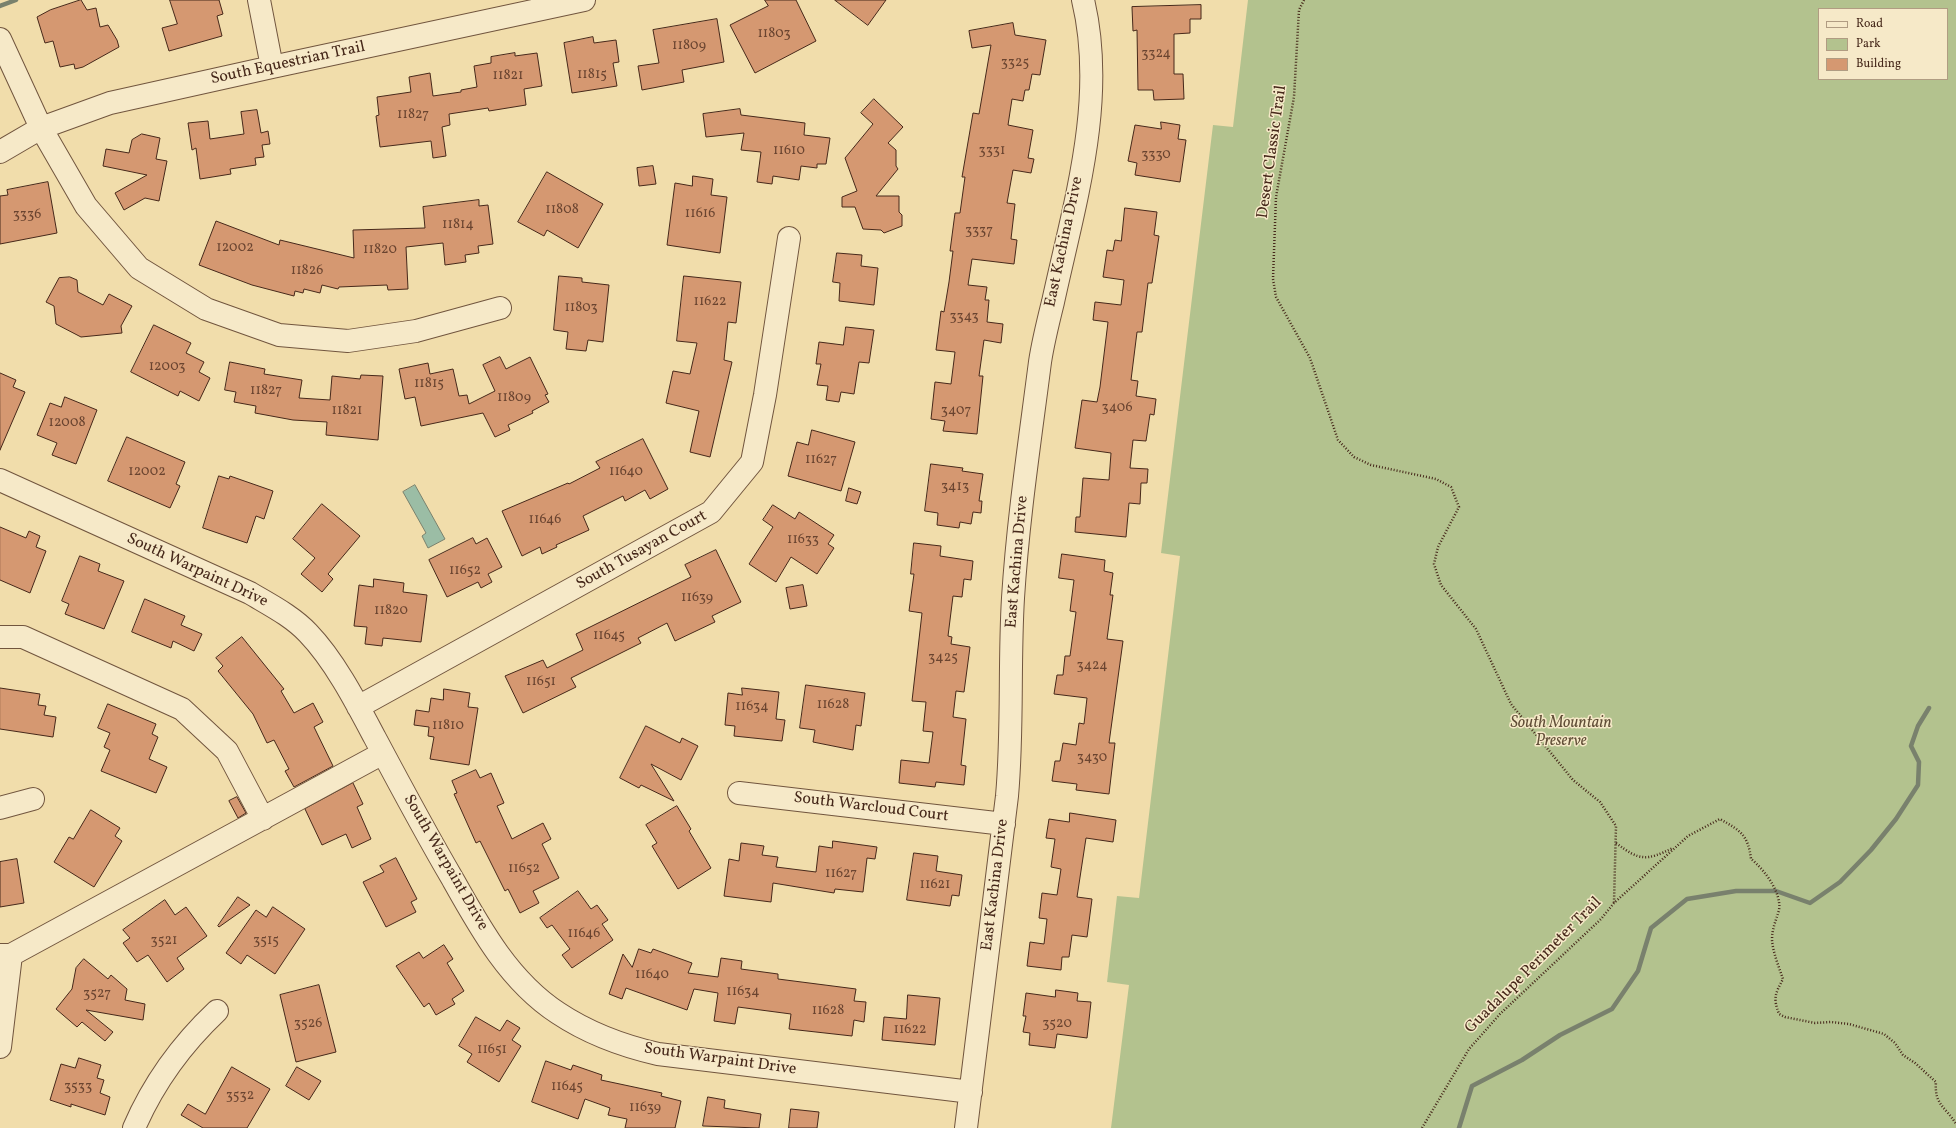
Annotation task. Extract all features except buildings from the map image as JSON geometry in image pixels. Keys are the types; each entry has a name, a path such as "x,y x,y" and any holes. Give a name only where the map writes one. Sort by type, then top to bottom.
{"street":[{"path":"259,0 272,66"},
{"name":"South Equestrian Trail","path":"0,152 41,128 110,103 272,66 584,0"},
{"name":"East Kachina Drive","path":"966,1128 1004,824 1010,761 1013,598 1031,430 1040,358 1088,135 1092,70 1086,16 1082,0"},
{"path":"0,39 41,128 86,206 139,268 206,309 279,335 348,342 416,331 500,308"},
{"name":"South Tusayan Court","path":"358,707 711,512 752,462 765,395 789,238"},
{"name":"South Warpaint Drive","path":"0,480 224,580 250,593 283,613 308,633 330,662 358,707 443,863 500,957 536,995 558,1013 613,1041 658,1054 971,1092"},
{"path":"0,636 23,637 182,709 227,751 263,819"},
{"path":"0,1047 6,955 263,819 383,753"},
{"name":"South Warcloud Court","path":"739,792 1004,824"},
{"path":"0,808 32,799"},
{"path":"134,1128 153,1088 197,1030 217,1011"}],"path":[{"name":"Desert Classic Trail","path":"1304,0 1299,10 1294,97 1276,197 1273,279 1276,297 1310,358 1338,440 1354,457 1371,465 1436,479 1451,487 1459,507 1438,547 1434,564 1441,585 1476,629 1511,704 1573,780 1600,802 1616,826 1614,903"},
{"path":"1614,903 1688,836 1720,819 1741,831 1750,845 1752,859 1762,868 1776,891 1779,908 1773,926 1772,941 1783,979 1776,991 1774,1001 1779,1014 1785,1017 1815,1023 1831,1022 1849,1024 1884,1034 1895,1043 1903,1055 1936,1082 1935,1094 1939,1104 1950,1114 1956,1124"},
{"path":"1616,843 1634,856 1654,858 1676,846"},
{"name":"Guadalupe Perimeter Trail","path":"1422,1128 1469,1049 1500,1014 1601,919 1614,903"}],"green space":[{"name":"South Mountain Preserve","path":"1248,0 1956,0 1956,1128 1111,1128 1129,985 1107,982 1117,896 1139,898 1180,556 1161,553 1213,125 1233,127"}],"shaded area":[{"path":"415,485 445,539 428,548 422,536 426,533 403,492"}],"waterway":[{"path":"0,6 16,0"},
{"path":"1459,1128 1472,1086 1522,1060 1560,1035 1612,1009 1638,971 1651,928 1687,899 1736,891 1776,891 1810,903 1840,882 1871,850 1896,819 1918,785 1919,762 1911,746 1918,726 1929,708"}]}
